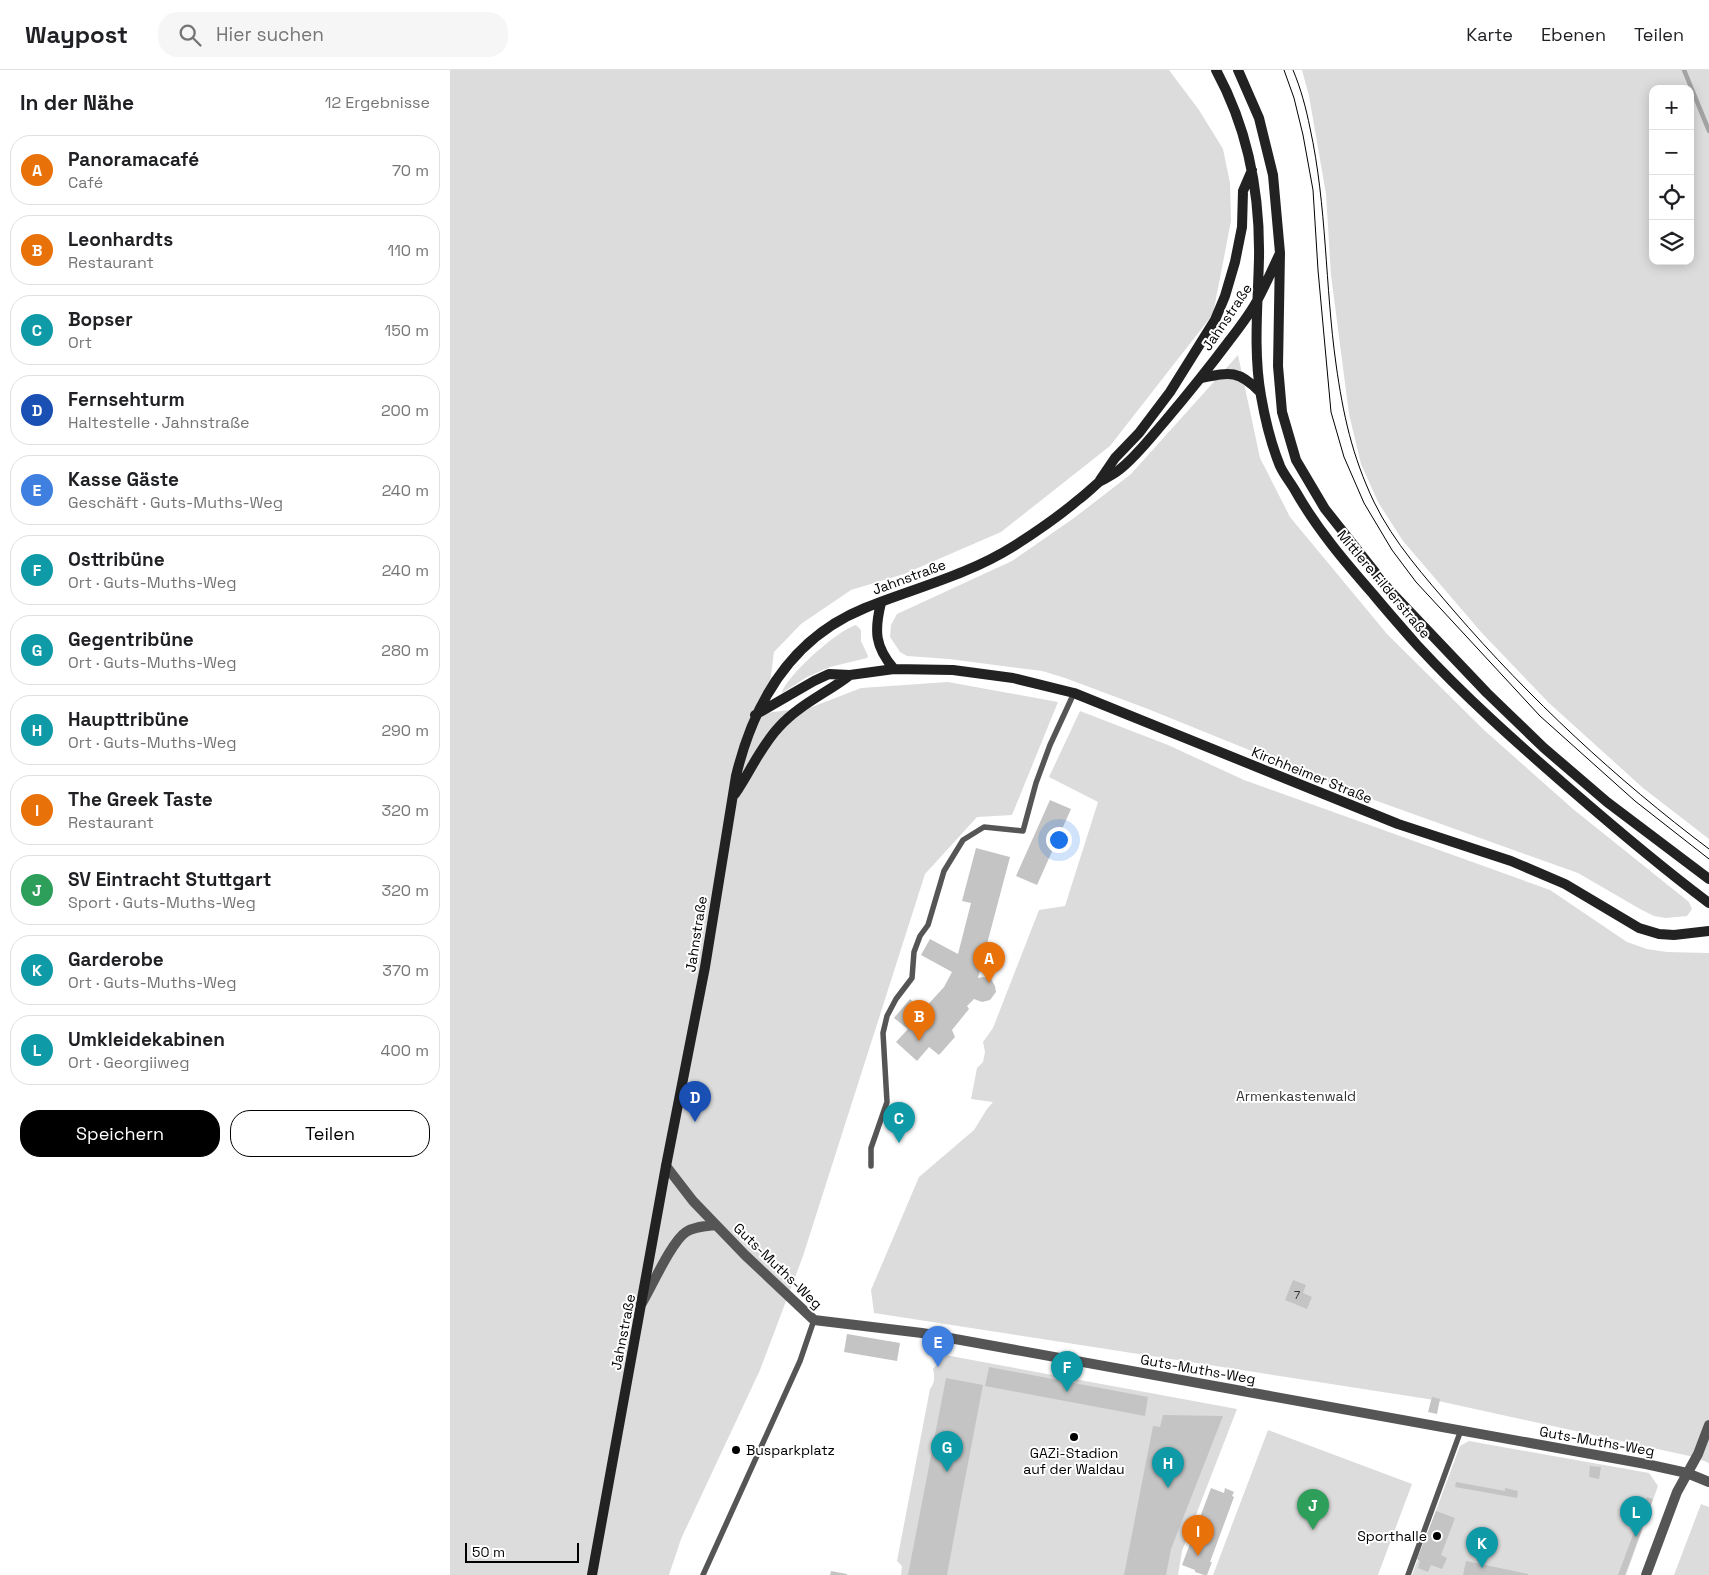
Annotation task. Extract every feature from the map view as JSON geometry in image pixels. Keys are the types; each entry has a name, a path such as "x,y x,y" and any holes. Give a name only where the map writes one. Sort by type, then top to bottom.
{"main road":[{"path":"1216,70 1230,100 1252,169"},
{"path":"1238,70 1259,118 1269,156 1273,175 1280,253"},
{"name":"Mittlere Filderstraße","path":"1252,169 1259,234 1257,323 1260,392 1266,421 1280,466 1311,518 1346,563 1417,645 1534,757 1651,857 1709,902"},
{"name":"Jahnstraße","path":"1098,483 1115,458 1139,433 1170,392 1216,320 1235,262 1242,226 1243,191 1252,169"},
{"name":"Mittlere Filderstraße","path":"1280,253 1278,366 1282,412 1296,460 1325,509 1390,591 1544,748 1607,802 1709,879"},
{"name":"Jahnstraße","path":"592,1575 666,1166 705,967 733,797 743,747 755,715 778,676 806,645 831,626 865,608 970,568 1011,547 1079,500 1098,483 1120,470 1148,441 1202,378 1258,300 1280,253"},
{"path":"1202,378 1225,373 1243,377 1260,392"},
{"path":"881,603 876,632 885,658 894,669"},
{"name":"Kirchheimer Straße","path":"755,715 829,674 850,675 894,669 954,670 1013,678 1074,693 1398,824 1511,861 1565,884 1639,928 1667,934 1687,935 1709,931"},
{"name":"Kirchheimer Straße","path":"733,797 748,775 766,742 779,727 798,709 850,675"}],"street":[{"name":"Guts-Muths-Weg","path":"666,1166 693,1202 745,1255 814,1320 922,1334 1461,1430 1646,1464 1687,1473 1709,1482"},
{"name":"Guts-Muths-Weg","path":"642,1302 673,1246 685,1233 699,1226 716,1225"},
{"path":"1646,1575 1677,1492 1698,1454 1709,1425"}],"lane":[{"path":"870,1166 871,1148 887,1102 883,1033 887,1016 896,999 912,978 914,952 920,936 928,925 944,871 964,840 984,827 1024,831 1036,782 1050,745 1074,693"},
{"path":"703,1575 800,1361 814,1320"},
{"path":"1408,1575 1461,1430"}],"green space":[{"path":"450,70 1169,70 1199,110 1223,149 1230,183 1231,221 1213,314 1110,446 1001,532 904,574 851,590 801,624 774,652 766,713 812,707 861,688 948,682 1058,702 1012,815 977,817 925,874 803,1256 760,1370 681,1539 669,1575 450,1575"},
{"path":"1302,70 1709,70 1709,839 1643,788 1549,703 1481,632 1403,541 1378,502 1361,464 1349,414 1331,275 1326,194 1309,96"},
{"path":"1238,355 1260,458 1290,517 1387,634 1484,730 1573,809 1689,902 1692,909 1687,916 1666,918 1654,916 1578,873 1363,796 1148,709 1065,678 1042,671 949,659 907,656 900,652 890,637 891,625 897,614 1012,561 1074,518 1131,474"},
{"path":"856,625 861,630 861,641 868,656 867,658 830,667 807,677 782,693 793,675 814,654 838,635"},
{"name":"Armenkastenwald","path":"1080,711 1168,745 1244,780 1550,890 1627,942 1647,949 1667,952 1709,953 1709,1463 1694,1457 1434,1400 874,1313 871,1290 919,1177 974,1130 993,1102 971,1099 977,1068 983,1062 985,1052 983,1042 993,1028 1039,910 1065,906 1098,802 1049,777"},
{"name":"GAZi-Stadion auf der Waldau","path":"945,1355 1237,1409 1182,1551 1178,1575 901,1575 902,1566 897,1561 930,1389 934,1382 933,1369"},
{"path":"1268,1430 1412,1484 1378,1575 1213,1575"},
{"path":"1469,1441 1649,1473 1658,1486 1626,1575 1412,1575 1460,1446"},
{"path":"1701,1504 1709,1507 1709,1575 1674,1575"}],"building":[{"path":"1050,800 1071,809 1037,885 1016,876"},
{"path":"976,848 1010,857 978,978 991,979 996,992 990,1000 982,1002 974,999 967,1006 969,1009 952,1030 955,1037 939,1055 929,1047 917,1061 896,1042 908,1029 894,1018 910,999 923,1010 944,987 952,972 921,955 930,939 958,954 971,903 962,901"},
{"path":"1293,1280 1306,1285 1303,1293 1312,1297 1307,1309 1285,1300"},
{"path":"847,1334 900,1343 897,1361 844,1352"},
{"path":"989,1367 1148,1397 1145,1416 985,1386"},
{"path":"946,1378 983,1385 947,1575 908,1575"},
{"path":"1432,1397 1440,1399 1437,1414 1428,1412"},
{"path":"1163,1415 1223,1416 1171,1549 1166,1575 1124,1575 1153,1426 1160,1427"},
{"path":"1590,1466 1601,1467 1599,1479 1589,1477"},
{"path":"1456,1482 1505,1491 1505,1488 1518,1491 1517,1498 1455,1487"},
{"path":"1211,1488 1224,1493 1225,1488 1234,1492 1232,1496 1234,1497 1207,1575 1204,1575 1182,1565"},
{"path":"1647,1497 1653,1499 1625,1575 1618,1575"},
{"name":"Sporthalle","path":"1436,1511 1455,1518 1441,1555 1447,1558 1442,1569 1431,1565 1428,1572 1418,1568 1420,1561 1417,1559"},
{"path":"1466,1561 1528,1574 1528,1575 1463,1575"},
{"path":"831,1571 847,1574 847,1575 830,1575"}],"waterway":[{"path":"1684,70 1709,131"}],"tram line":[{"path":"1284,70 1294,98 1303,135 1313,190 1331,412 1344,457 1364,503 1392,550 1416,582 1540,716 1635,801 1709,859"},
{"path":"1293,70 1305,106 1316,157 1323,216 1332,335 1342,400 1354,451 1366,485 1382,517 1400,546 1454,611 1544,707 1607,766 1709,849"}],"place":[{"name":"Panoramacafé","path":"989,983"},
{"name":"Leonhardts","path":"919,1041"},
{"name":"Fernsehturm","path":"695,1122"},
{"name":"Bopser","path":"899,1143"},
{"name":"Kasse Gäste","path":"938,1367"},
{"name":"Osttribüne","path":"1067,1392"},
{"name":"GAZi-Stadion auf der Waldau","path":"1074,1437"},
{"name":"Busparkplatz","path":"736,1450"},
{"name":"Gegentribüne","path":"947,1472"},
{"name":"Haupttribüne","path":"1168,1488"},
{"name":"SV Eintracht Stuttgart","path":"1313,1530"},
{"name":"Sporthalle","path":"1437,1536"},
{"name":"Umkleidekabinen","path":"1636,1537"},
{"name":"The Greek Taste","path":"1198,1556"},
{"name":"Garderobe","path":"1482,1568"}]}
